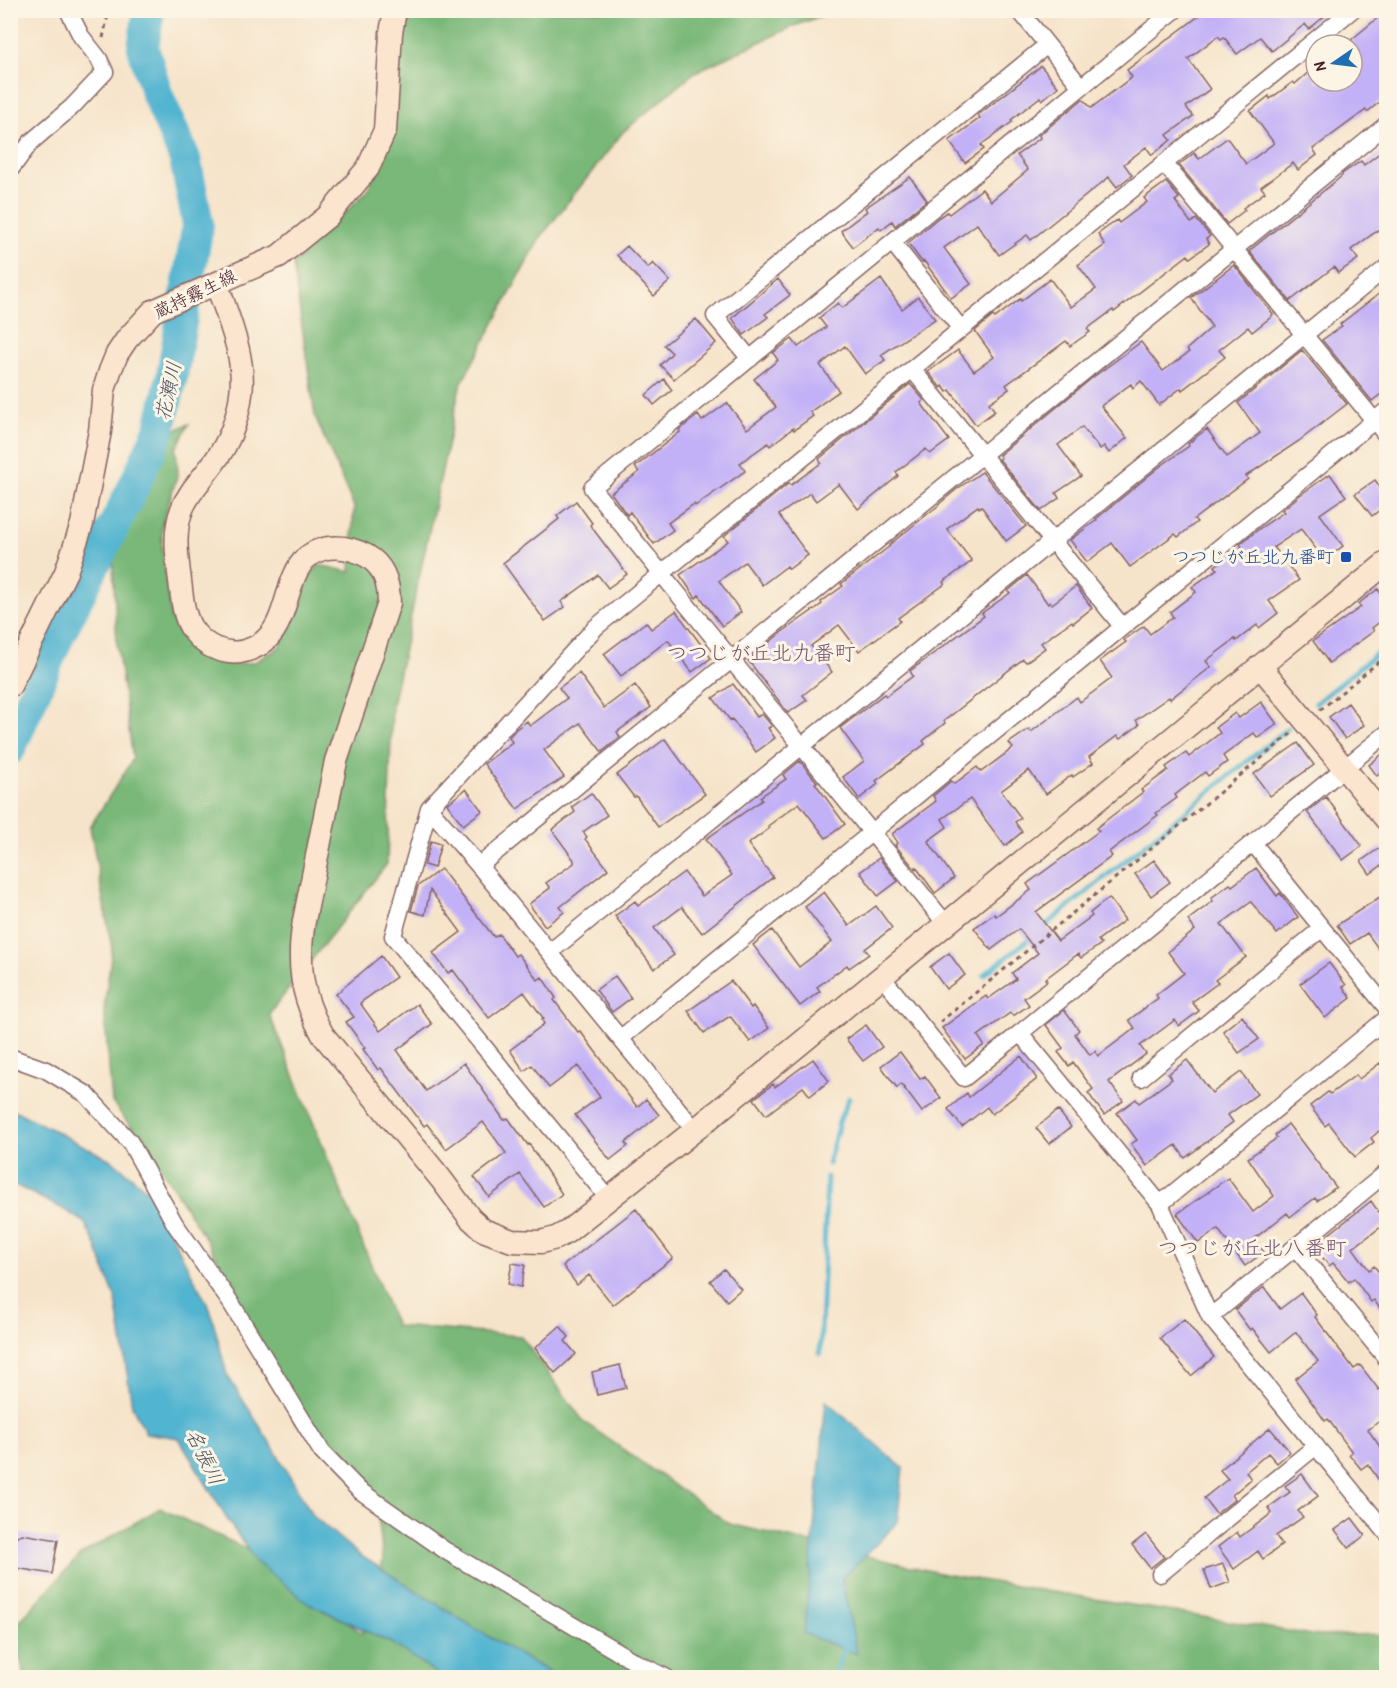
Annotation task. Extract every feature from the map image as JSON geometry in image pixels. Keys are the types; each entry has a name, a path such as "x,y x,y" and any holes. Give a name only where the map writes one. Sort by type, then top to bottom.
{"street":[{"path":"10,170 31,142 72,107 105,72 99,58 81,36 68,10"},
{"name":"蔵持霧生線","path":"10,686 66,572 82,524 100,431 104,390 117,354 127,339 153,311 279,256 328,216 369,168 385,130 391,33 395,10"},
{"path":"1019,10 1082,87"},
{"path":"946,924 592,489 1175,10"},
{"path":"609,1199 393,936 429,808 596,627 1352,10"},
{"path":"750,359 715,316 1047,45"},
{"path":"479,866 1386,125"},
{"path":"1164,164 1304,336 1381,416 1386,435"},
{"path":"893,243 961,329"},
{"path":"550,952 800,745 1386,268"},
{"path":"217,284 238,349 242,370 242,393 230,438 189,494 177,528 176,554 188,623 197,636 209,646 233,653 252,649 267,640 277,628 295,572 301,563 317,550 331,547 360,552 373,560 383,574 389,588 389,603 336,761 304,921 300,945 303,987 315,1021 324,1035 470,1218 483,1230 512,1241 541,1242 567,1232 695,1130 1386,563"},
{"path":"912,369 1122,626"},
{"path":"621,1038 1381,416"},
{"path":"1260,666 1386,819"},
{"path":"882,977 964,1078 1386,734"},
{"path":"429,808 695,1130"},
{"path":"1253,843 1386,1007"},
{"path":"1141,1078 1321,929"},
{"path":"1160,1204 1386,1019"},
{"path":"1020,1033 1160,1204 1210,1317 1386,1532"},
{"path":"11,1057 46,1070 86,1094 130,1142 176,1224 231,1303 322,1452 359,1490 446,1551 635,1662 667,1677"},
{"path":"1210,1317 1385,1177"},
{"path":"1295,1247 1386,1358"},
{"path":"1160,1574 1316,1446"}],"path":[{"path":"99,58 109,10"},
{"path":"927,1032 1386,656"}],"green space":[{"path":"403,11 834,11 792,27 695,72 623,132 540,238 460,386 392,705 387,864 269,1014 396,1326 521,1336 584,1422 730,1524 944,1574 1318,1636 1386,1634 1386,1677 26,1678 11,1631 80,1555 160,1508 272,1561 361,1633 372,1616 383,1559 372,1492 362,1475 295,1422 259,1340 207,1241 151,1153 112,1102 104,1009 112,949 90,827 133,759 117,645 113,564 116,532 126,505 163,435 189,424 176,449 178,473 162,525 162,547 171,619 195,651 211,660 232,665 255,662 278,648 292,625 305,580 319,565 350,572 354,507 315,416 293,264 368,190 392,128"}],"water":[{"name":"名張川","path":"10,1108 113,1161 148,1191 210,1309 227,1375 313,1516 358,1554 557,1677 442,1677 393,1644 308,1603 256,1562 227,1519 179,1438 146,1433 132,1406 116,1300 95,1243 84,1222 11,1183"},
{"path":"826,1401 903,1468 897,1523 842,1579 857,1654 804,1634"}],"building":[{"path":"1207,10 1332,10 1309,29 1305,24 1272,51 1260,37 1237,54 1224,37 1221,39 1218,36 1188,59 1210,89 1186,107 1193,116 1167,135 1171,140 1152,155 1146,147 1124,164 1132,175 1117,187 1109,177 1031,240 1027,235 999,255 977,224 944,248 971,284 951,298 908,243 939,217 947,212 949,214 982,189 991,201 1028,170 1017,155 1040,138 1039,135 1083,99 1091,108 1132,77 1127,70"},
{"path":"1386,11 1386,97 1313,149 1317,155 1298,170 1293,163 1261,187 1265,192 1243,208 1245,210 1227,224 1179,165 1194,153 1199,159 1227,138 1246,164 1274,143 1250,111 1269,96 1270,99 1304,76 1304,93 1364,93 1364,33 1359,33"},
{"path":"1041,66 1058,87 1042,100 1040,97 1011,120 1012,122 981,145 984,149 965,163 949,141 980,118 978,115"},
{"path":"1386,148 1386,224 1351,250 1358,259 1338,273 1334,267 1290,301 1249,251 1342,174 1361,161 1364,165"},
{"path":"910,177 927,200 895,226 892,221 881,230 879,227 853,247 841,231 867,211 865,208"},
{"path":"1166,182 1179,198 1175,201 1191,223 1196,219 1210,236 1206,239 1209,244 1190,258 1188,255 1114,312 1113,310 1087,329 1090,332 1070,346 1066,341 1006,385 1009,389 989,403 995,411 976,425 950,390 947,392 943,386 941,388 928,372 958,350 974,371 994,357 975,331 993,316 995,318 1050,279 1071,307 1096,289 1078,265 1105,245 1098,234 1117,220 1119,223 1147,202 1144,198"},
{"path":"627,246 648,268 653,263 670,281 654,296 617,255"},
{"path":"1234,265 1273,314 1271,317 1252,332 1248,327 1219,350 1225,357 1159,405 1141,381 1133,388 1131,384 1101,406 1127,438 1109,453 1104,446 1100,449 1082,427 1058,445 1081,476 1056,493 1059,498 1041,511 999,459 1001,458 999,455 1092,378 1141,342 1163,371 1189,352 1187,349 1212,327 1191,298"},
{"path":"778,279 790,295 765,314 768,317 744,335 732,318"},
{"path":"881,279 902,309 918,297 935,319 881,355 885,360 865,374 845,346 820,365 839,391 810,412 813,416 794,430 793,428 770,446 768,443 740,463 745,471 668,523 673,530 654,544 630,512 627,515 611,493 639,472 635,467 698,415 702,421 727,403 747,429 776,407 754,379 778,360 773,353 792,339 798,347 826,327 819,318 838,303 842,308"},
{"path":"1380,293 1386,302 1386,390 1372,401 1322,340"},
{"path":"696,319 716,343 674,379 660,365 672,353 664,345"},
{"path":"1302,350 1347,404 1299,441 1246,476 1248,479 1194,519 1197,522 1178,537 1175,534 1130,567 1112,543 1087,562 1070,540 1158,468 1189,446 1188,444 1196,437 1207,429 1227,457 1260,433 1238,403"},
{"path":"664,379 672,390 654,405 646,395"},
{"path":"910,384 924,400 921,403 949,440 930,454 926,449 896,472 898,476 858,509 839,484 816,501 810,493 779,515 808,555 789,569 787,566 762,585 745,562 719,581 741,612 722,626 699,595 696,598 680,575 728,541 724,536 789,483 791,485 821,463 819,459"},
{"path":"982,472 1026,526 1006,541 981,506 979,508 978,506 947,529 972,561 898,618 900,621 859,651 839,625 811,646 832,672 803,695 807,700 788,713 748,660 782,632 822,604 821,602 843,586 841,584 957,489"},
{"path":"1330,474 1346,496 1320,514 1343,546 1324,560 1301,529 1274,547 1299,580 1269,601 1278,613 1259,628 1257,625 1236,641 1235,639 1206,661 1211,667 1170,699 1169,697 1136,720 1139,725 1120,739 1117,736 1089,757 1093,763 1073,777 1072,775 1046,794 1029,770 1001,791 1021,818 1015,822 1022,832 1005,846 970,799 942,819 947,827 928,841 954,878 935,893 916,867 915,869 895,845 898,843 892,834 936,801 933,796 951,781 954,784 977,767 981,772 1013,748 1009,743 1029,729 1031,732 1077,697 1080,702 1112,678 1100,661 1144,626 1150,634 1173,617 1170,612 1196,592 1192,587 1217,569 1215,566 1242,547 1240,544 1259,529 1284,512 1282,510 1300,495"},
{"path":"1375,480 1386,496 1386,505 1372,516 1355,494"},
{"path":"576,501 592,523 590,525 627,574 608,588 598,575 561,602 565,607 545,621 503,563 559,519 557,516"},
{"path":"1027,575 1048,604 1050,602 1052,604 1076,586 1092,608 1041,643 1045,648 1026,662 1023,659 944,721 945,723 923,741 925,744 876,781 878,784 859,799 843,777 864,761 840,728 884,694 886,696 913,676 910,671 984,616 982,613 1010,593 1008,591"},
{"path":"1378,589 1386,602 1386,617 1372,628 1374,631 1329,663 1313,641 1361,607 1358,604"},
{"path":"676,611 711,658 692,672 668,640 621,676 604,654 646,622 651,629"},
{"path":"579,673 604,708 635,685 651,707 617,732 620,737 602,752 580,723 544,750 564,777 517,809 484,764 512,742 509,737 516,729 527,721 530,726 567,698 559,688"},
{"path":"733,684 757,717 762,714 772,726 768,728 775,738 756,752 713,698"},
{"path":"1261,702 1277,724 1258,738 1254,733 1223,756 1227,762 1208,776 1205,772 1175,795 1177,798 1156,813 1158,815 1109,852 1112,856 1036,912 1058,941 1092,916 1090,913 1109,898 1125,920 1098,940 1101,944 1081,958 1078,954 1045,979 1047,981 1024,998 1029,1005 1013,1016 1010,1013 978,1036 984,1045 965,1059 942,1028 986,996 988,999 1016,979 1012,973 1038,953 1019,929 991,950 974,928 994,914 996,916 1031,890 1027,884 1099,831 1096,828 1143,792 1141,790 1168,770 1166,767 1186,753 1189,757 1220,733 1216,727 1235,713 1239,718"},
{"path":"1348,703 1364,725 1345,739 1329,717"},
{"path":"665,739 705,794 658,827 636,796 634,797 617,775"},
{"path":"1298,743 1314,765 1270,796 1254,774"},
{"path":"1386,751 1386,768 1377,776 1369,765"},
{"path":"800,761 845,824 826,838 799,803 768,826 770,828 748,844 773,877 702,933 682,907 654,928 674,955 654,969 615,916 635,901 638,906 684,872 702,896 732,875 706,839 762,800 760,797 786,779 783,775"},
{"path":"466,789 482,811 463,825 447,804"},
{"path":"591,793 607,815 583,832 587,837 585,839 608,869 560,907 564,912 545,926 529,904 550,888 546,883 574,863 552,830 575,812 572,807"},
{"path":"1326,797 1362,846 1343,860 1307,812"},
{"path":"431,841 441,844 434,868 424,865"},
{"path":"1381,847 1386,856 1386,862 1370,874 1361,861"},
{"path":"879,858 898,881 878,896 860,872"},
{"path":"1154,860 1170,882 1151,896 1135,874"},
{"path":"1256,868 1277,896 1280,893 1298,917 1277,934 1251,902 1221,924 1246,957 1215,980 1218,983 1192,1002 1199,1011 1179,1026 1175,1020 1140,1046 1146,1054 1109,1082 1123,1101 1104,1115 1088,1093 1093,1089 1073,1062 1069,1066 1058,1052 1063,1048 1046,1025 1064,1010 1079,1030 1075,1034 1090,1055 1095,1051 1098,1056 1135,1028 1129,1020 1158,998 1156,995 1184,973 1168,952 1195,930 1188,920 1213,901 1211,898"},
{"path":"441,869 494,937 499,934 515,956 518,954 538,980 542,977 556,998 554,1000 637,1107 646,1099 659,1115 625,1143 628,1146 610,1160 575,1115 600,1097 578,1066 549,1088 532,1065 524,1071 510,1050 544,1024 542,1020 544,1019 524,992 489,1018 453,970 448,973 433,953 461,932 430,890 425,915 411,911 418,886"},
{"path":"824,892 849,926 876,906 892,928 865,949 869,954 849,968 847,965 817,987 820,991 800,1006 753,945 772,930 799,967 832,942 805,907"},
{"path":"1386,893 1386,959 1367,933 1350,944 1337,925"},
{"path":"949,953 965,975 946,989 930,967"},
{"path":"381,956 396,977 360,1003 380,1031 417,1004 432,1024 397,1050 426,1091 464,1063 504,1120 508,1118 529,1144 562,1194 544,1207 520,1174 489,1197 474,1177 506,1153 483,1122 446,1149 427,1124 424,1126 381,1068 378,1070 363,1049 365,1048 346,1022 354,1017 336,994"},
{"path":"1329,963 1346,985 1343,987 1351,998 1325,1018 1300,984"},
{"path":"615,976 631,998 612,1012 596,990"},
{"path":"731,981 769,1028 750,1042 730,1016 704,1033 688,1011"},
{"path":"1242,1016 1259,1039 1239,1053 1223,1031"},
{"path":"866,1025 882,1047 863,1061 846,1039"},
{"path":"900,1052 920,1079 925,1076 941,1098 922,1112 901,1084 897,1088 881,1066"},
{"path":"1021,1056 1037,1079 992,1114 987,1107 962,1127 948,1109 967,1093 969,1097"},
{"path":"813,1059 829,1081 810,1096 803,1087 766,1115 754,1099 773,1084 775,1087"},
{"path":"1187,1060 1212,1093 1241,1072 1257,1094 1228,1115 1233,1122 1185,1158 1176,1145 1147,1166 1131,1144 1137,1140 1117,1113 1136,1099 1139,1103 1172,1079 1168,1074"},
{"path":"1380,1063 1386,1071 1386,1125 1371,1138 1374,1142 1355,1157 1329,1123 1325,1126 1310,1106 1356,1075 1359,1079"},
{"path":"1058,1110 1071,1127 1049,1144 1036,1128"},
{"path":"1288,1124 1336,1187 1317,1201 1315,1198 1290,1217 1287,1213 1254,1239 1264,1252 1245,1266 1218,1229 1198,1243 1177,1214 1228,1178 1253,1212 1274,1196 1248,1158 1277,1138 1275,1135"},
{"path":"1371,1201 1386,1223 1353,1248 1369,1270 1374,1266 1378,1271 1386,1264 1386,1317 1374,1300 1371,1302 1354,1278 1349,1282 1333,1263 1329,1266 1314,1246"},
{"path":"636,1209 673,1258 613,1305 589,1275 577,1285 563,1266"},
{"path":"512,1263 525,1265 521,1287 508,1284"},
{"path":"724,1269 741,1289 727,1301 710,1281"},
{"path":"1264,1287 1280,1309 1301,1293 1317,1315 1315,1317 1354,1369 1360,1365 1379,1390 1386,1384 1386,1416 1368,1430 1386,1455 1386,1491 1368,1464 1361,1469 1349,1454 1352,1452 1328,1419 1325,1421 1295,1379 1318,1361 1296,1332 1271,1352 1235,1310"},
{"path":"1184,1319 1214,1357 1191,1376 1160,1338"},
{"path":"560,1326 569,1337 565,1341 576,1354 555,1373 535,1348"},
{"path":"620,1365 626,1388 597,1395 592,1372"},
{"path":"1270,1428 1290,1452 1277,1463 1268,1453 1246,1472 1251,1479 1232,1495 1235,1499 1216,1514 1204,1498 1228,1479 1220,1470"},
{"path":"1302,1474 1318,1496 1298,1511 1303,1517 1276,1536 1282,1545 1263,1559 1258,1551 1234,1569 1218,1547 1237,1532 1240,1537 1272,1513 1268,1508 1290,1492 1285,1486"},
{"path":"1352,1518 1365,1535 1349,1548 1335,1530"},
{"path":"22,1534 58,1540 52,1574 10,1567 10,1539"},
{"path":"1146,1534 1164,1557 1150,1568 1132,1545"},
{"path":"1223,1564 1230,1582 1211,1589 1204,1570"}],"waterway":[{"name":"花瀬川","path":"10,749 60,633 133,488 160,428 172,376 198,224 185,159 157,94 143,48 149,10"},
{"path":"1316,703 1386,646"},
{"path":"1040,930 1288,728"},
{"path":"984,975 1033,936"},
{"path":"828,1164 840,1119 849,1098"},
{"path":"820,1354 827,1177"},
{"path":"832,1678 845,1649"}],"place":[{"name":"つつじが丘北九番町","path":"1346,557"}],"district":[{"name":"つつじが丘北九番町","path":"761,653"},
{"name":"つつじが丘北八番町","path":"1252,1248"}]}
